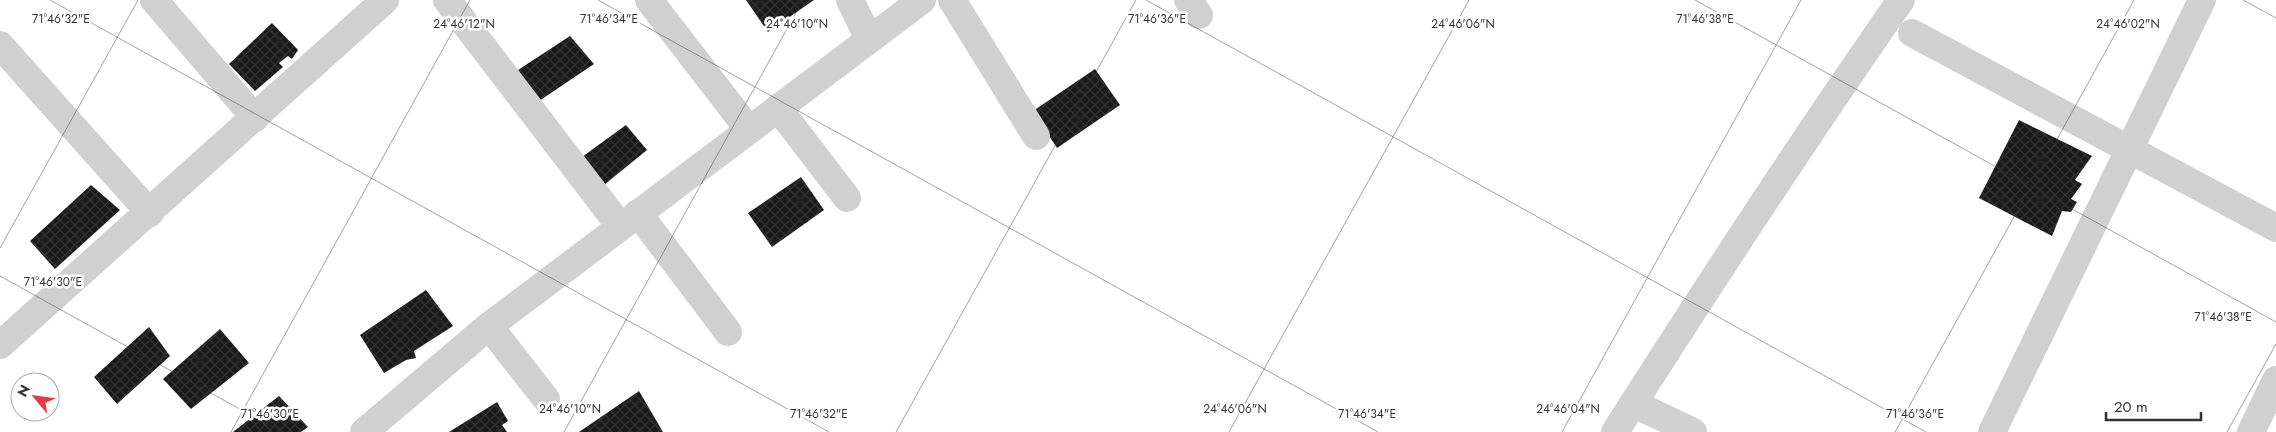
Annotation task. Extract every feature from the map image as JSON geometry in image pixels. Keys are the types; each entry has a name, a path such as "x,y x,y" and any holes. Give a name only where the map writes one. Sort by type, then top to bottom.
{"street":[{"path":"154,0 255,118"},
{"path":"447,0 629,220 728,332"},
{"path":"649,0 749,130"},
{"path":"850,0 869,39"},
{"path":"364,432 488,326 922,0"},
{"path":"952,0 1036,136"},
{"path":"1614,432 1764,200 1901,0"},
{"path":"1992,432 2202,0"},
{"path":"0,345 255,118 375,3"},
{"path":"1912,33 2276,228"},
{"path":"0,46 150,213"},
{"path":"778,108 847,198"},
{"path":"488,326 546,399"},
{"path":"2251,432 2276,380"},
{"path":"1647,410 1693,432"}],"building":[{"path":"746,0 814,0 768,32"},
{"path":"272,23 298,50 292,59 288,56 279,63 283,67 255,91 229,64"},
{"path":"570,36 594,64 539,101 518,70"},
{"path":"1095,69 1120,105 1057,148 1036,116 1036,109"},
{"path":"2019,120 2092,156 2075,180 2082,184 2071,199 2077,202 2071,212 2062,211 2052,236 1979,198"},
{"path":"626,125 647,150 604,185 582,157"},
{"path":"801,177 824,210 772,247 748,213"},
{"path":"91,185 120,210 55,269 30,241"},
{"path":"426,290 453,326 414,351 416,358 406,360 384,373 360,335"},
{"path":"149,327 170,356 117,404 94,377"},
{"path":"220,329 249,363 191,409 163,379"},
{"path":"639,391 663,432 579,432"},
{"path":"279,396 308,427 301,432 233,432"},
{"path":"497,402 508,421 502,425 507,432 449,432"}]}
